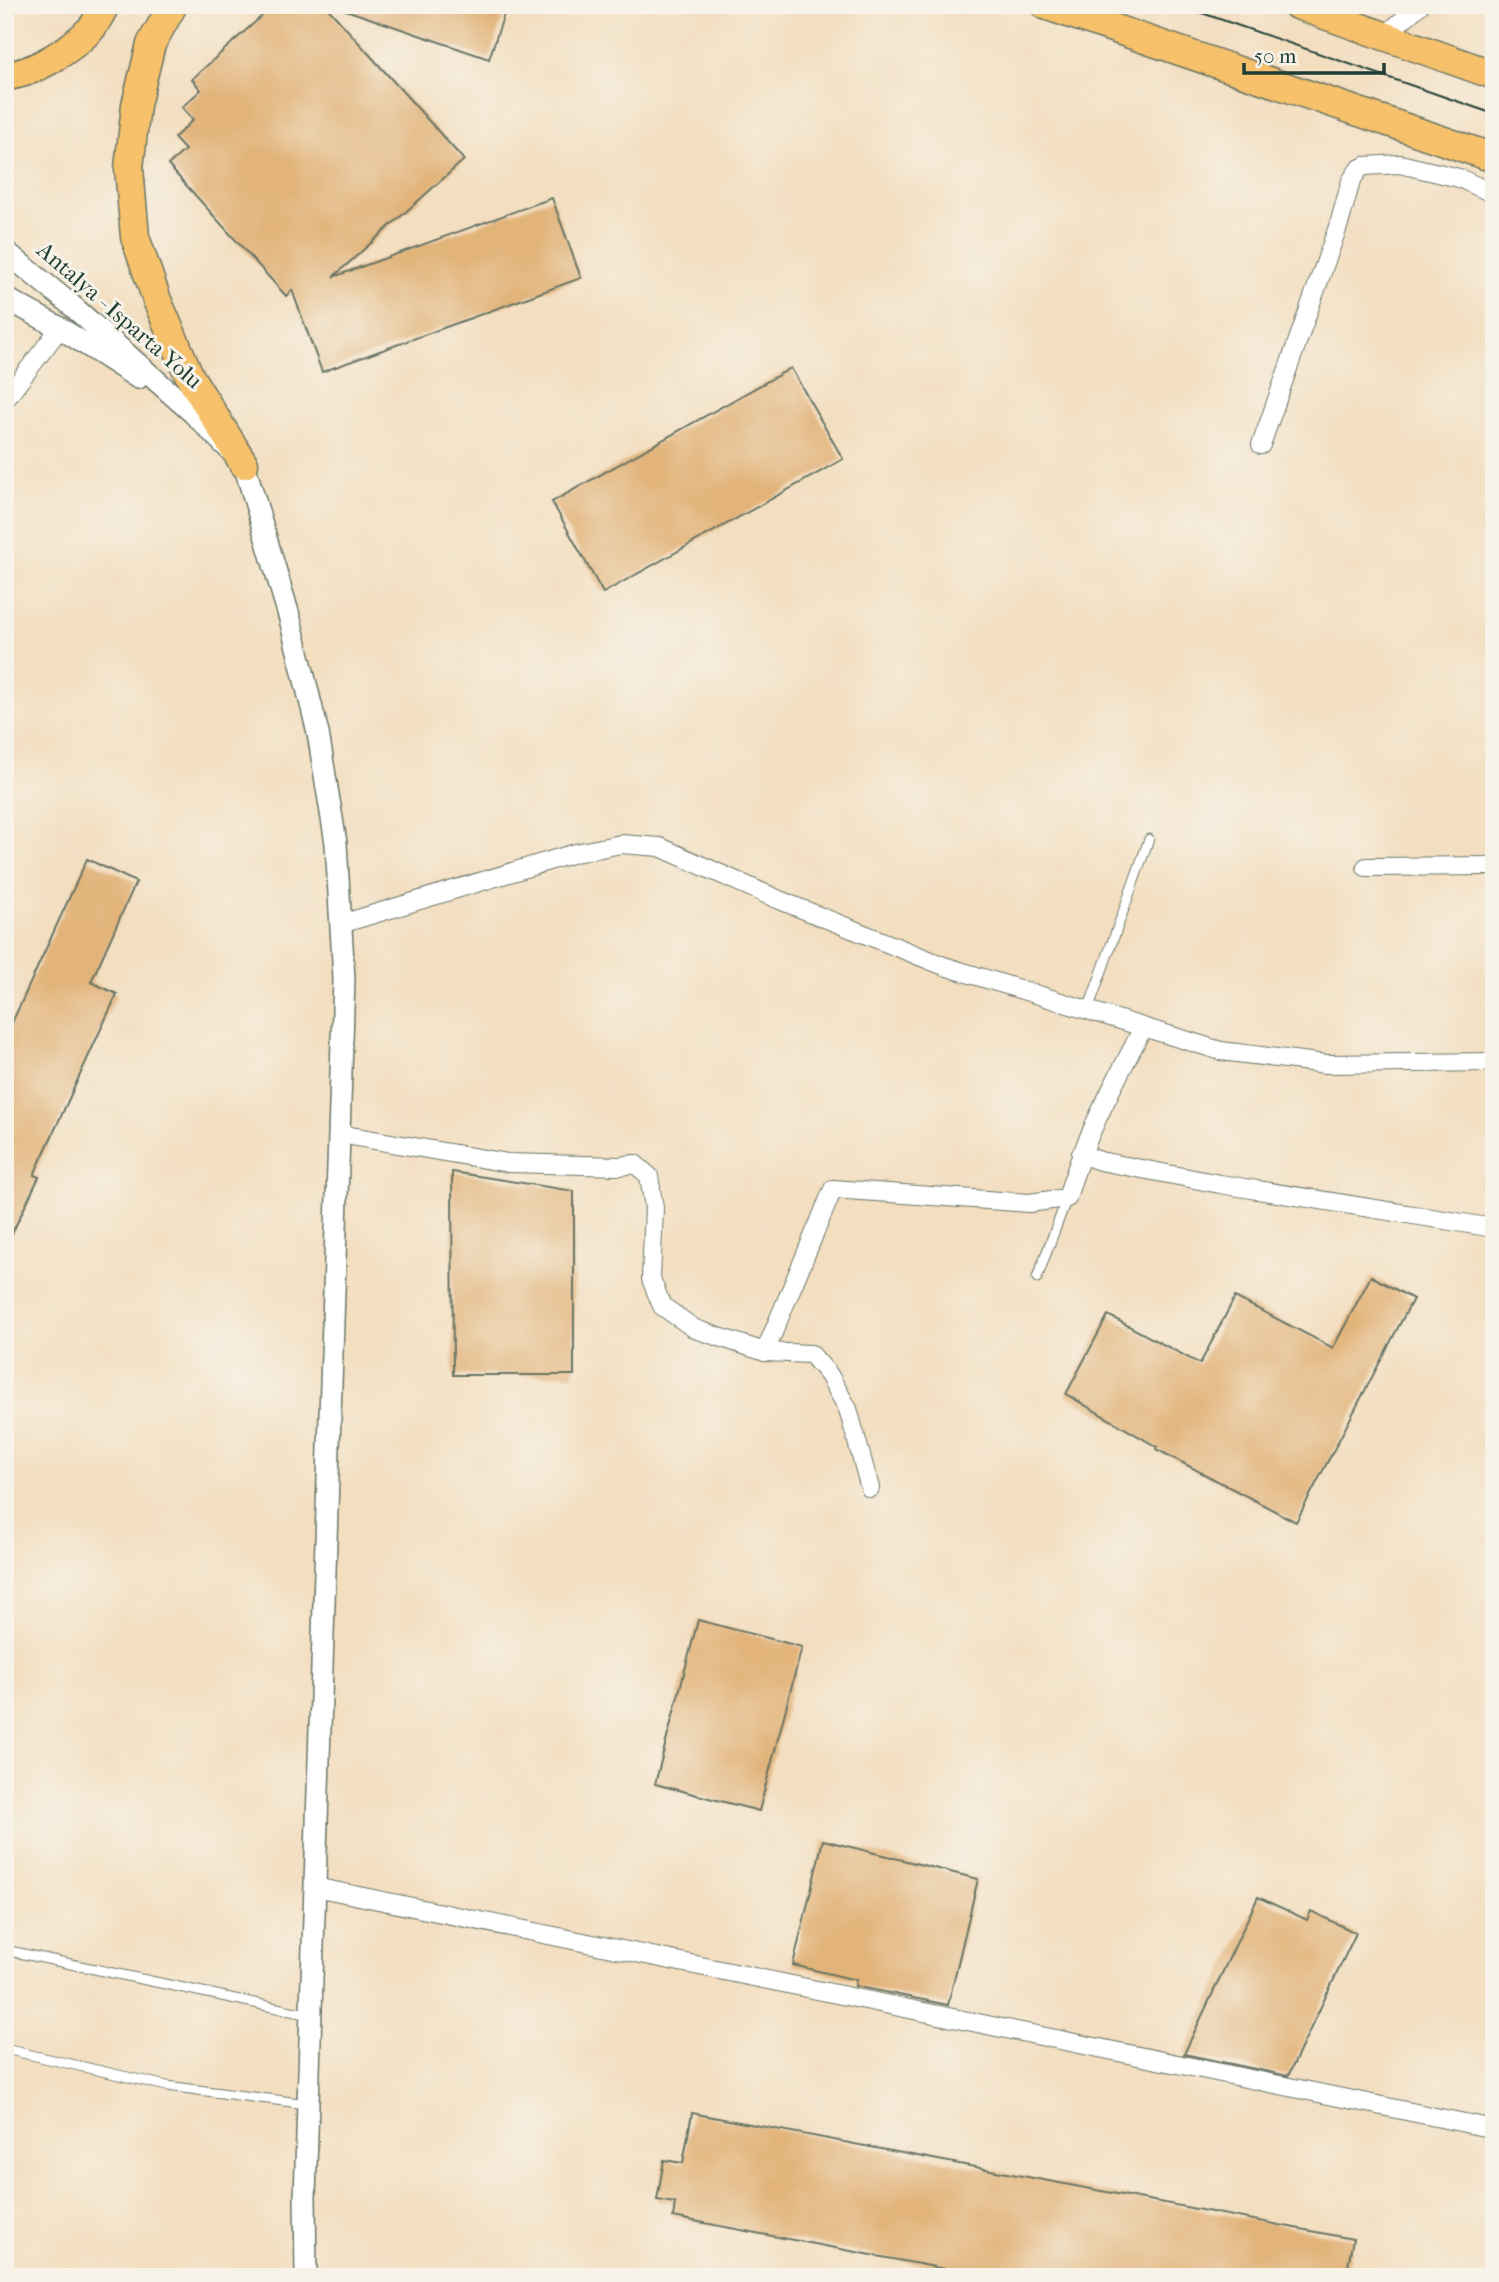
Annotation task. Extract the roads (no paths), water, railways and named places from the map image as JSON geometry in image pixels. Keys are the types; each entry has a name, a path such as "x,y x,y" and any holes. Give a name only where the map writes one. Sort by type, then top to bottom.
{"highway":[{"path":"5,76 14,76 57,57 92,27 106,5"},
{"path":"173,5 151,44 136,105 129,167 135,237 157,300 190,377 244,464"},
{"path":"1045,5 1494,158"},
{"path":"1297,5 1494,75"}],"street":[{"path":"1383,37 1420,5"},
{"path":"1261,445 1340,221 1351,181 1359,169 1365,166 1400,164 1459,178 1494,194"},
{"name":"Antalya - Isparta Yolu","path":"5,251 70,304 192,413"},
{"name":"Antalya - Isparta Yolu","path":"5,298 60,328 192,413"},
{"path":"5,400 60,328"},
{"path":"192,413 244,464 290,619 318,733 336,843 341,924 344,979 304,2197 306,2277"},
{"path":"341,924 575,853 621,844 660,847 944,966 1221,1051 1326,1064 1494,1062"},
{"path":"1366,867 1494,866"},
{"path":"765,1352 833,1189 1029,1203 1067,1198 1081,1154 1102,1105 1143,1028"},
{"path":"339,1134 508,1163 620,1166 635,1164 649,1176 654,1208 651,1279 662,1306 695,1329 765,1352 811,1354 829,1375 848,1409 870,1488"},
{"path":"1081,1154 1100,1161 1220,1184 1494,1228"},
{"path":"314,1888 600,1944 1494,2129"}],"lane":[{"path":"1482,5 1494,10"},
{"path":"1088,1010 1149,839"},
{"path":"1037,1279 1067,1198"},
{"path":"5,1950 310,2015"},
{"path":"5,2049 167,2086 307,2104"}],"tram line":[{"path":"1179,5 1494,114"}]}
